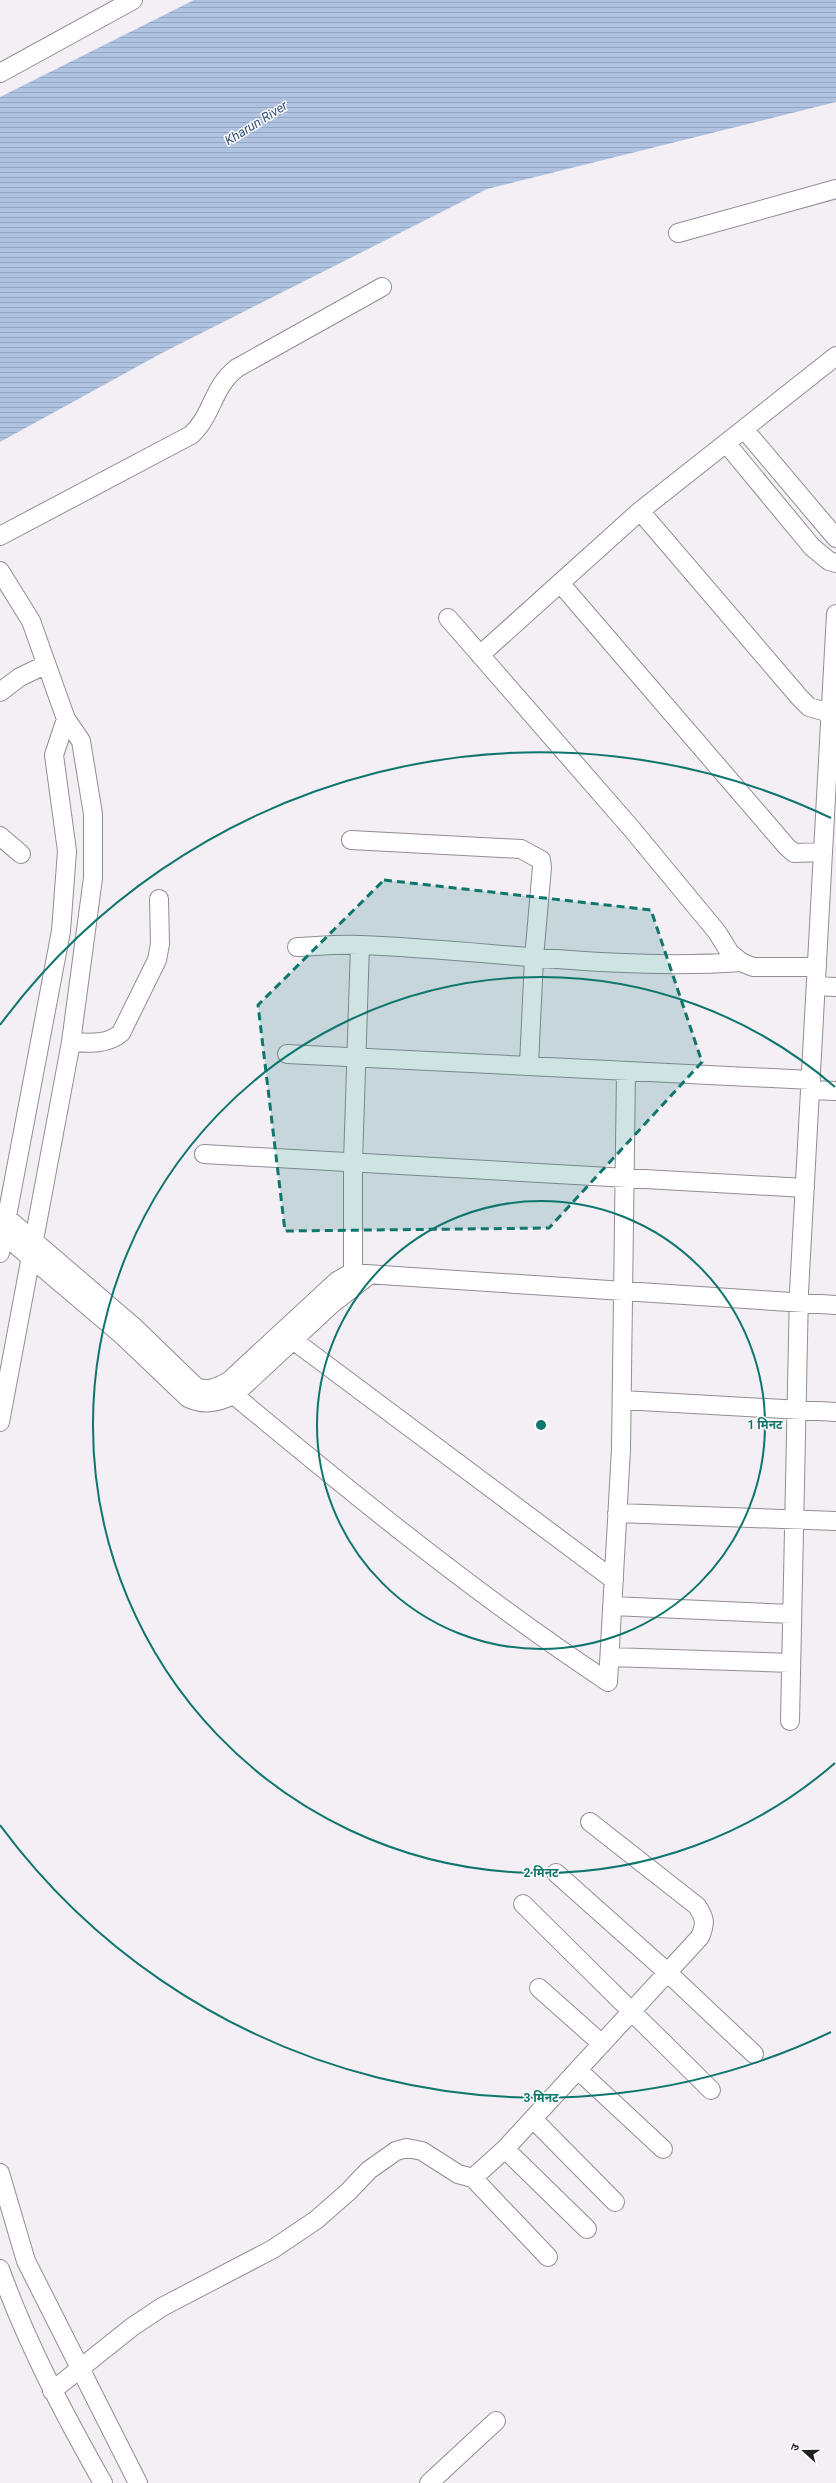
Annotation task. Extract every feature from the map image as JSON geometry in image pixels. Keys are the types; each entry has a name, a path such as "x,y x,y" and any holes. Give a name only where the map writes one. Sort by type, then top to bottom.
{"street":[{"path":"0,73 133,0"},
{"path":"678,233 836,189"},
{"path":"0,536 192,435 204,419 217,389 225,376 382,288"},
{"path":"480,655 640,511 836,356"},
{"path":"744,429 836,538"},
{"path":"726,443 812,548 829,561 836,563"},
{"path":"640,511 800,698 809,707 830,713"},
{"path":"0,571 31,621 45,664 66,719 82,741 93,814 93,878 71,1042 34,1240 32,1258 0,1422"},
{"path":"560,583 787,847 794,853 823,852"},
{"path":"790,1721 799,1304 817,967 829,879 823,852 832,771 830,713 835,658 836,614"},
{"path":"448,618 631,828 717,932 730,953 741,962 752,967 817,967"},
{"path":"0,692 7,685 45,664"},
{"path":"0,1253 61,931 67,851 54,755 66,719"},
{"path":"0,836 21,854"},
{"path":"351,840 521,849 548,864 542,867 534,958 529,1065"},
{"path":"65,878 93,878"},
{"path":"71,1042 93,1043 113,1040 121,1033 157,960 160,944 159,899"},
{"path":"297,947 360,945 646,965 694,965 741,962"},
{"path":"3,1234 123,1336 188,1398 198,1403 210,1403 234,1394 358,1278 353,1162 360,945"},
{"path":"816,986 836,987"},
{"path":"287,1054 356,1056 626,1071 810,1085 836,1091"},
{"path":"234,1394 428,1551 516,1617 608,1682 622,1400 626,1071"},
{"path":"204,1154 805,1188"},
{"path":"6,1217 133,1326 196,1387 202,1389 218,1387 229,1381 337,1281 358,1278 623,1290 799,1304 836,1305"},
{"path":"293,1340 614,1580"},
{"path":"622,1400 836,1412"},
{"path":"617,1513 836,1521"},
{"path":"612,1606 792,1614"},
{"path":"610,1657 791,1663"},
{"path":"52,2391 81,2367 162,2307 239,2268 279,2245 316,2220 348,2192 369,2170 396,2151 407,2148 422,2151 458,2174 466,2178 473,2178 505,2149 602,2044 666,1971 700,1937 705,1926 704,1917 697,1906 590,1822"},
{"path":"556,1873 666,1971 754,2054"},
{"path":"523,1904 632,2010 711,2090"},
{"path":"539,1988 602,2044"},
{"path":"578,2070 663,2149"},
{"path":"533,2119 615,2202"},
{"path":"505,2149 587,2229"},
{"path":"0,2173 26,2261 81,2367 138,2483"},
{"path":"473,2178 548,2257"},
{"path":"0,2269 16,2312 52,2391 103,2483"},
{"path":"429,2483 496,2421"}],"highlighted area":[{"path":"384,880 651,910 702,1062 549,1228 285,1231 258,1005"}],"water":[{"name":"Kharun River","path":"194,0 836,0 836,102 487,189 162,353 0,442 0,97"}]}
